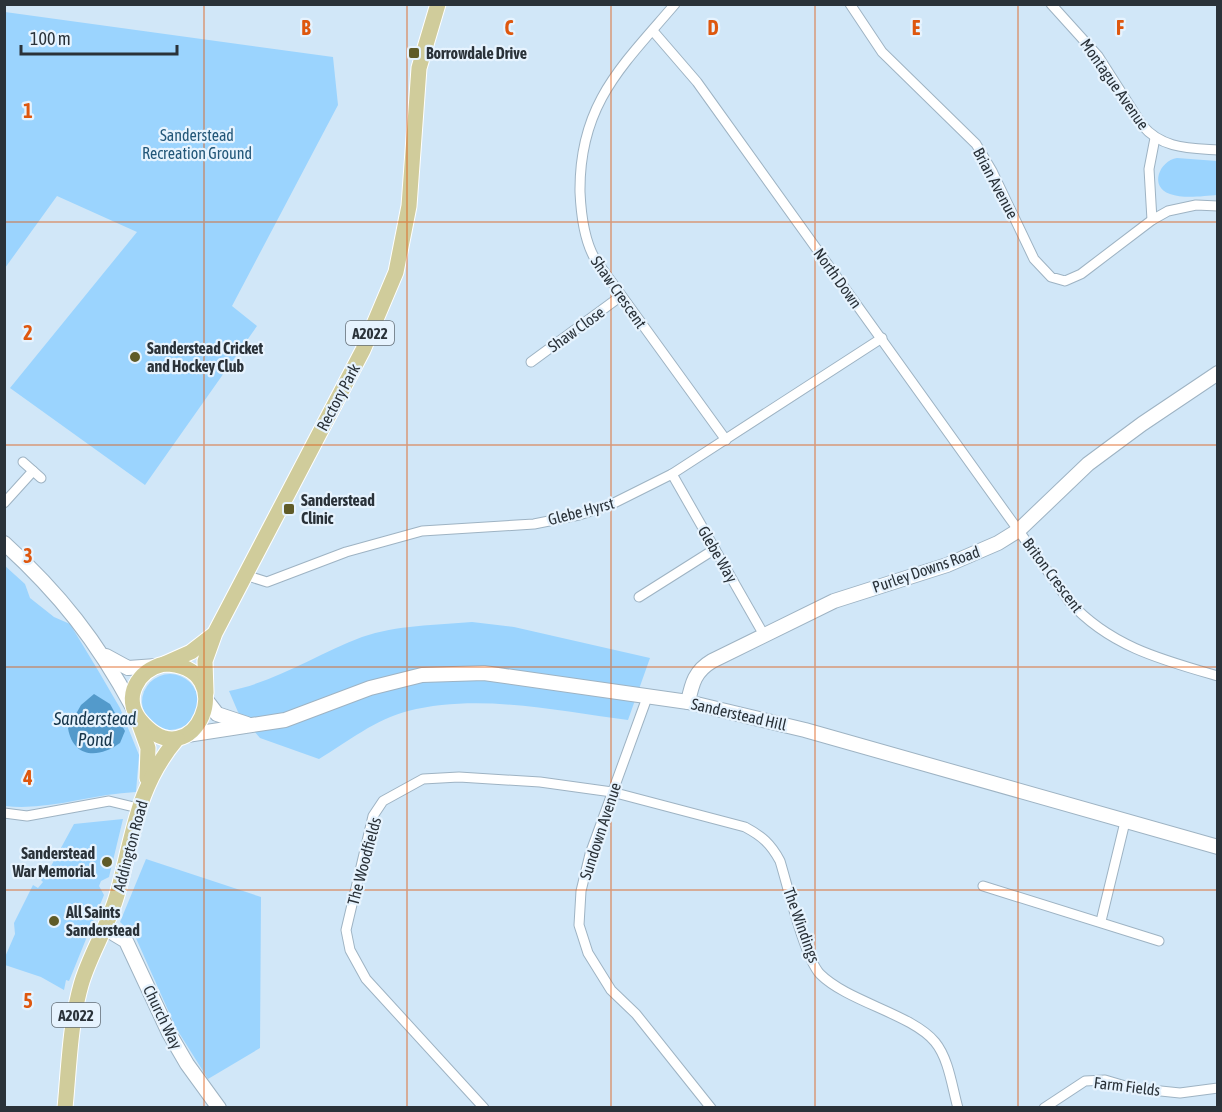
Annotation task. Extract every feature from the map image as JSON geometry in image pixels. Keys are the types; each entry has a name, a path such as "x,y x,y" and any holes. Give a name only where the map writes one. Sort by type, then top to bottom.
{"main road":[{"name":"Rectory Park","path":"206,697 205,661 215,633 363,350 396,272 409,206 419,68 438,4"},
{"name":"Purley Downs Road","path":"688,702 692,681 700,668 834,601 947,565 998,543 1019,530 1088,464 1142,424 1218,373"},
{"path":"4,543 64,603 100,651 135,711 155,734 182,737 203,719 206,697 201,683 188,670 177,664 133,669 123,667 100,651"},
{"name":"Rectory Park","path":"160,665 191,652 215,633"},
{"path":"135,711 132,692 135,685 149,669 160,665"},
{"name":"Sanderstead Hill","path":"182,737 207,730 253,726 285,720 370,688 422,675 484,673 688,702 805,730 1218,847"},
{"name":"Sanderstead Hill","path":"206,697 217,714 253,726"},
{"name":"A2022","path":"135,711 148,748 144,793"},
{"name":"A2022","path":"144,793 159,762 182,737"},
{"name":"Addington Road","path":"65,1107 81,984 106,929 144,793"},
{"name":"Church Way","path":"106,929 126,941 169,1033 187,1064 219,1107"}],"street":[{"name":"Shaw Crescent","path":"675,4 623,64 600,98 586,139 581,168 581,200 587,243 598,264 726,440"},
{"name":"Brian Avenue","path":"850,4 882,52 979,149 1034,259 1047,275 1059,280 1076,277 1152,220"},
{"name":"Montague Avenue","path":"1051,4 1089,45 1117,83 1142,125 1155,138 1179,147 1213,150"},
{"name":"North Down","path":"653,30 696,82 1019,530"},
{"name":"Montague Avenue","path":"1152,220 1149,169 1155,138"},
{"path":"1152,220 1180,207 1218,206"},
{"name":"Shaw Close","path":"531,362 621,296"},
{"name":"Glebe Hyrst","path":"244,575 267,582 346,552 434,528 534,524 579,515 623,500 672,474 882,339"},
{"path":"23,462 41,478"},
{"path":"4,503 33,471"},
{"name":"Glebe Way","path":"672,474 764,635"},
{"name":"Briton Crescent","path":"1019,530 1064,595 1092,624 1130,648 1217,674"},
{"path":"639,597 715,549"},
{"name":"Sundown Avenue","path":"648,695 590,854 581,891 579,925 588,953 611,990 636,1014 711,1107"},
{"name":"The Woodfields","path":"484,1107 366,979 350,950 346,930 373,816 383,801 423,779 459,777 540,782 612,792"},
{"name":"The Windings","path":"612,792 745,827 762,836 772,846 780,861 810,957 820,973 838,987 920,1030 935,1042 944,1059 957,1107"},
{"path":"4,813 27,816 109,801 138,808"},
{"path":"1101,921 1125,822"},
{"path":"983,886 1159,941"},
{"name":"Farm Fields","path":"1044,1107 1085,1081 1105,1080 1132,1088 1180,1093 1218,1088"}],"green space":[{"name":"Sanderstead Recreation Ground","path":"5,12 333,57 338,105 232,306 257,326 145,485 10,388 137,232 57,196 5,268"},
{"path":"1177,158 1217,161 1217,195 1194,197 1164,191 1158,180 1159,174 1165,164"},
{"path":"4,565 25,584 30,598 54,617 70,624 120,708 139,755 136,792 38,806 5,806"},
{"path":"472,622 514,627 650,658 628,720 518,705 435,706 408,711 385,719 319,759 260,738 238,712 229,691 264,681 345,644 375,633 417,626"},
{"path":"170,674 181,676 190,682 196,691 198,702 196,713 190,722 181,728 170,730 159,728 150,722 144,713 142,702 144,691 150,682 159,676"},
{"path":"123,819 109,877 101,881 99,886 104,895 69,981 66,980 64,990 41,977 5,965 5,957 15,934 14,923 33,885 38,888 43,882 41,880 74,824"},
{"path":"146,859 261,897 260,1048 208,1079 176,1028 135,936 120,922"}],"water":[{"name":"Sanderstead Pond","path":"94,694 110,704 125,731 120,743 112,748 103,752 88,753 75,745 68,728 81,705"}],"place":[{"name":"Borrowdale Drive","path":"414,53"},
{"name":"Sanderstead Cricket and Hockey Club","path":"135,357"},
{"name":"Sanderstead Clinic","path":"289,509"},
{"name":"Sanderstead War Memorial","path":"107,862"},
{"name":"All Saints Sanderstead","path":"54,921"}]}
